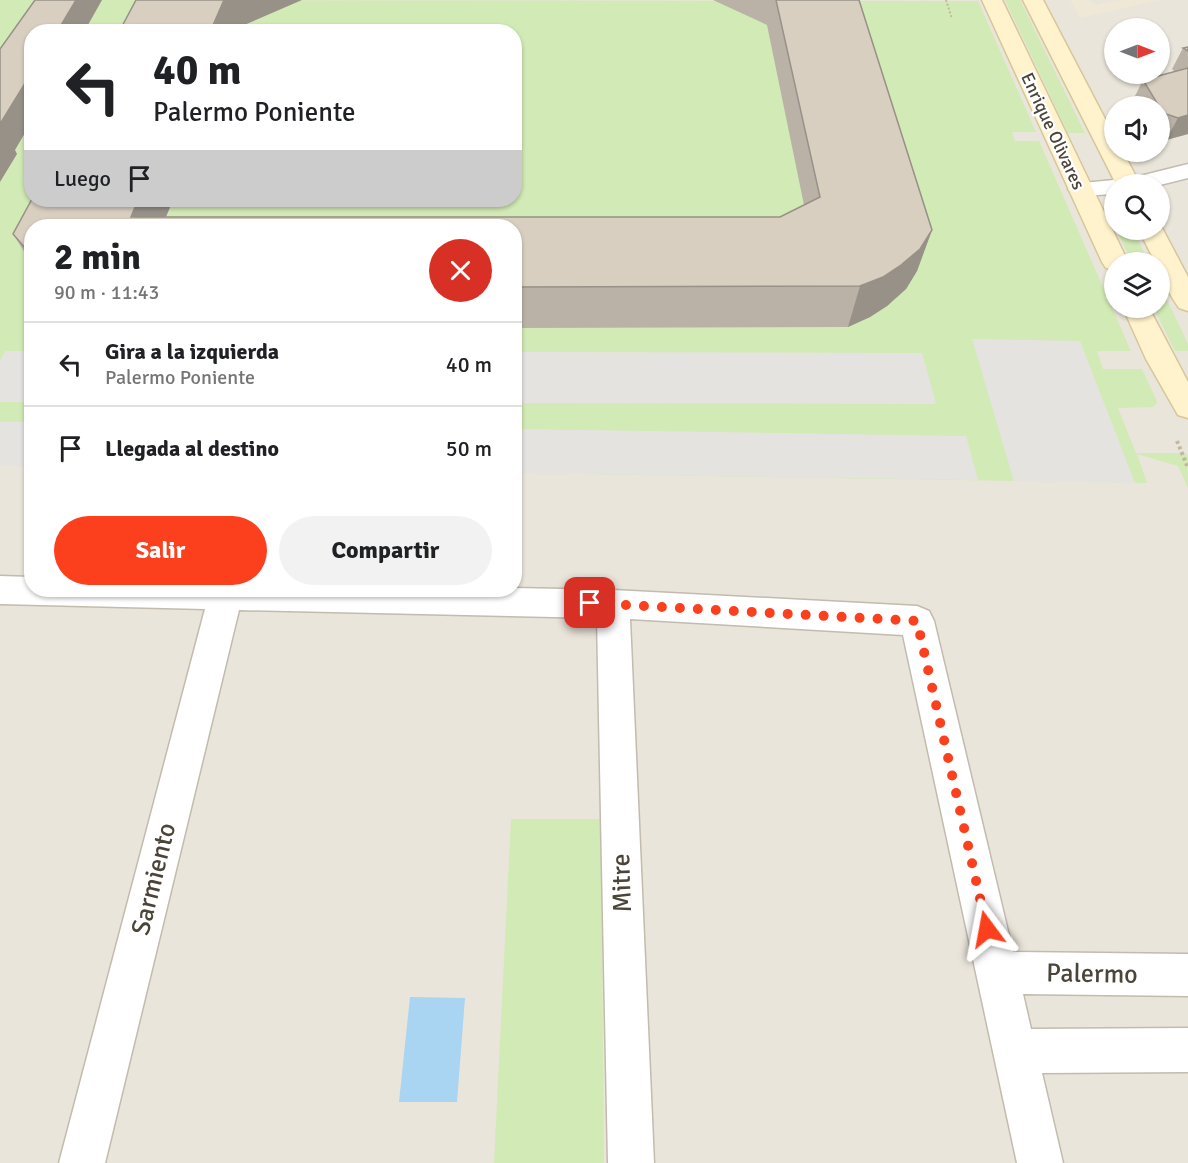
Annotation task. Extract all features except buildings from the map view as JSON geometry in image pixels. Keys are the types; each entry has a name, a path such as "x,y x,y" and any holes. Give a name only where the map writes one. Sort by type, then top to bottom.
{"main road":[{"name":"Enrique Olivares","path":"992,0 1109,252"},
{"name":"Enrique Olivares","path":"1034,0 1123,174"},
{"path":"1156,240 1188,303"},
{"path":"1141,318 1160,359 1188,407"}],"street":[{"path":"1170,176 1188,171"},
{"path":"1080,189 1104,188"},
{"path":"0,590 24,590"},
{"name":"Sarmiento","path":"82,1163 225,597"},
{"path":"342,597 613,604 917,621 1040,1163"},
{"name":"Mitre","path":"613,604 631,1163"},
{"name":"Palermo","path":"997,973 1188,975"},
{"path":"1015,1052 1188,1050"}],"path":[{"path":"946,0 952,19"}],"shaded area":[{"path":"0,0 1188,0 1188,1163 0,1163"},
{"path":"1070,0 1088,0 1096,5 1118,0 1159,0 1080,18"},
{"path":"972,339 1080,341 1135,483 1014,481"},
{"path":"5,351 24,351 24,402 0,402 0,361"},
{"path":"522,352 922,353 936,404 522,403"},
{"path":"0,422 24,422 24,466 0,465"},
{"path":"522,429 966,436 978,480 522,473"}],"green space":[{"path":"0,0 978,1 1036,132 1012,132 1015,141 1039,141 1104,289 1104,318 1117,318 1131,351 1097,351 1103,369 1142,369 1156,399 1157,403 1153,407 1118,408 1136,453 1183,453 1188,455 1188,488 1178,466 1137,454 1147,483 522,473 522,219 24,219 24,466 0,465"},
{"path":"1005,0 1020,0 1085,133 1068,133"},
{"path":"1121,240 1138,240 1144,252 1127,252"},
{"path":"1170,306 1188,344 1188,351 1175,351 1159,318 1170,318"},
{"path":"511,819 601,819 604,1163 494,1163"}],"water":[{"path":"410,997 465,998 457,1102 399,1102"}],"route":[{"path":"590,603 917,621 987,929"}]}
